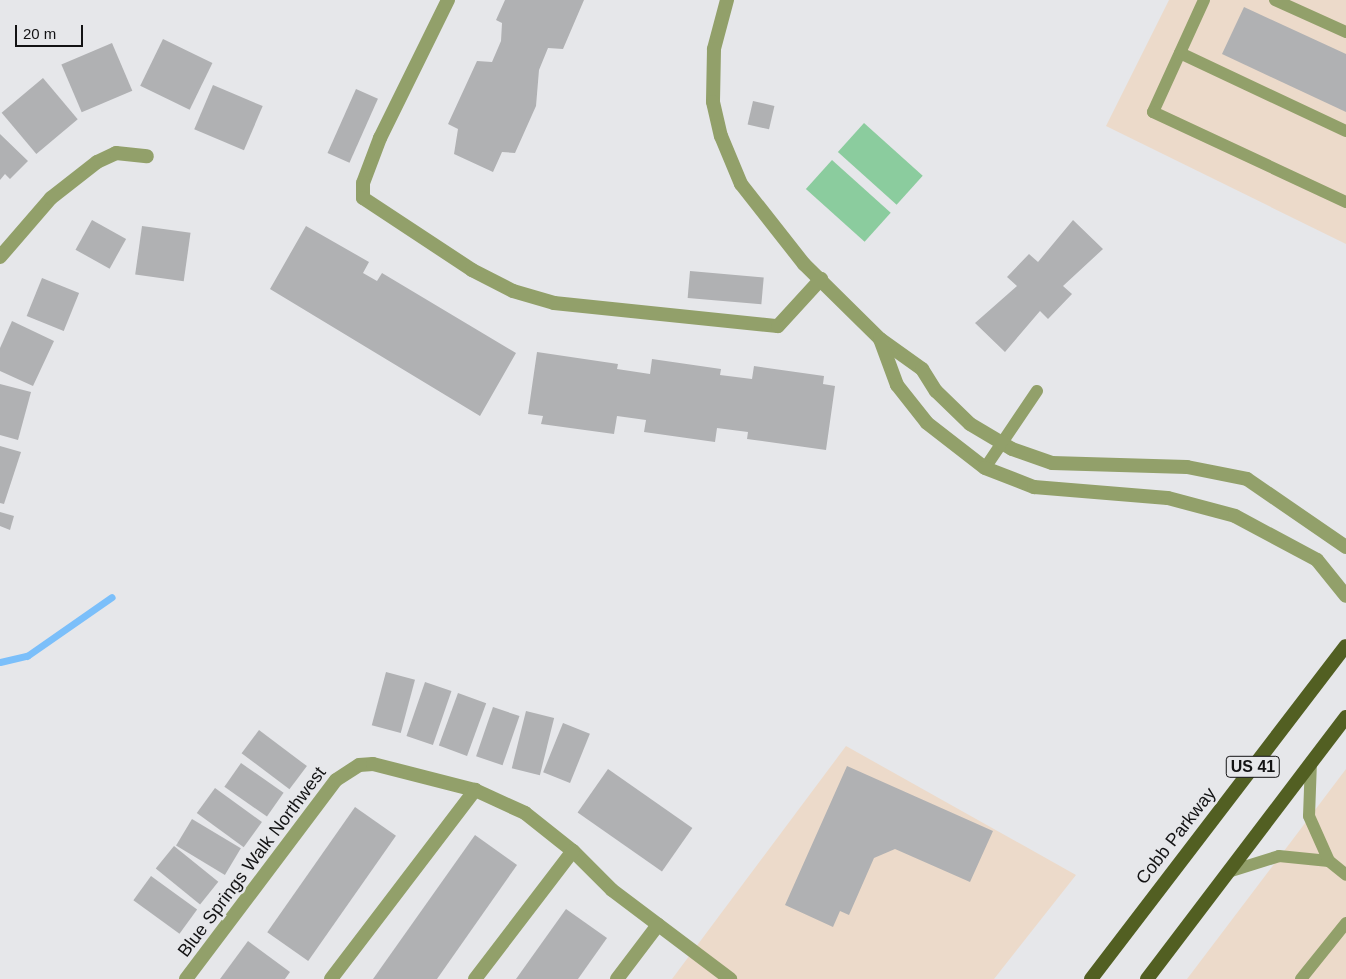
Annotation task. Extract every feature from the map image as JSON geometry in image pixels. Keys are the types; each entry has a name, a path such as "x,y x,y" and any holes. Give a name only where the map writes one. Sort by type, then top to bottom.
{"main road":[{"name":"Cobb Parkway","path":"1091,979 1346,646"},
{"name":"US 41","path":"1147,979 1346,717"}],"street":[{"path":"448,0 380,138 363,182 363,198 472,270 513,290 554,303 778,326 821,279"},
{"path":"727,0 714,49 713,102 721,136 741,184 804,264 880,339 910,358 970,424 1001,443 1052,463 1187,467 1227,473 1266,489 1346,547"},
{"path":"0,257 51,198 97,162 116,154 147,156"},
{"path":"880,339 897,385 927,423 985,468 1034,487 1168,498 1235,516 1317,560 1346,596"},
{"name":"Blue Springs Walk Northwest","path":"186,979 347,771 373,764 475,790 526,812 573,851 595,875 730,979"},
{"path":"331,979 475,790"},
{"path":"475,979 573,851"},
{"path":"617,979 658,925"}],"lane":[{"path":"1204,0 1153,112 1346,202"},
{"path":"1275,0 1346,32"},
{"path":"1180,53 1346,131"},
{"path":"985,468 1037,391"},
{"path":"1311,762 1309,816 1329,861 1346,875"},
{"path":"1228,872 1279,856 1329,861"},
{"path":"1301,979 1346,922"}],"shaded area":[{"path":"1169,0 1346,0 1346,244 1106,126"},
{"path":"846,746 1076,875 994,979 672,979"},
{"path":"1346,769 1346,979 1187,979"}],"green space":[{"path":"864,123 923,176 897,205 838,152"},
{"path":"832,160 891,213 865,242 806,189"}],"building":[{"path":"505,0 584,0 563,49 548,48 539,70 536,106 515,153 502,152 493,172 454,154 458,129 448,124 477,61 492,62 501,41 502,23 496,20"},
{"path":"1244,7 1346,54 1346,112 1222,54"},
{"path":"163,39 212,63 190,110 140,86"},
{"path":"112,43 132,91 82,112 61,64"},
{"path":"43,78 78,119 36,154 2,113"},
{"path":"213,85 263,106 244,150 194,129"},
{"path":"356,89 378,99 349,163 328,153"},
{"path":"753,101 774,106 769,129 748,124"},
{"path":"0,134 28,161 10,179 5,174 0,180"},
{"path":"92,220 126,239 110,269 76,250"},
{"path":"1073,220 1103,249 1063,286 1072,294 1048,319 1040,311 1005,352 975,323 1017,286 1007,277 1029,254 1038,262"},
{"path":"142,226 191,233 184,281 135,275"},
{"path":"306,226 369,262 363,273 377,281 382,273 516,353 480,416 270,289"},
{"path":"690,271 764,277 761,304 688,298"},
{"path":"42,278 79,293 64,331 27,316"},
{"path":"12,321 54,341 33,386 0,371 0,348"},
{"path":"537,352 618,364 617,369 650,374 652,359 721,369 720,375 752,379 754,366 824,376 823,384 835,386 826,450 747,439 748,432 717,428 715,442 644,432 646,420 617,416 614,434 541,424 543,416 528,414"},
{"path":"0,384 31,392 18,440 0,435"},
{"path":"0,446 21,452 4,504 0,503"},
{"path":"0,512 14,516 10,530 0,526"},
{"path":"386,672 415,680 401,733 372,725"},
{"path":"425,682 451,691 433,745 406,736"},
{"path":"458,693 486,703 467,756 439,746"},
{"path":"493,707 519,716 503,765 476,756"},
{"path":"526,711 554,718 540,775 512,768"},
{"path":"563,723 590,734 570,783 543,772"},
{"path":"259,730 307,766 289,789 242,753"},
{"path":"241,763 284,793 267,817 224,787"},
{"path":"847,766 993,831 970,882 895,849 874,858 849,915 840,911 833,927 785,905"},
{"path":"608,769 692,828 662,871 578,812"},
{"path":"215,788 262,822 244,847 197,813"},
{"path":"355,807 396,836 308,961 267,932"},
{"path":"192,819 241,848 225,875 176,846"},
{"path":"475,835 517,865 437,979 373,979"},
{"path":"174,846 218,882 200,904 156,869"},
{"path":"151,876 197,910 179,934 133,900"},
{"path":"566,909 607,938 578,979 516,979"},
{"path":"248,941 290,972 285,979 220,979"}],"waterway":[{"path":"0,662 27,656 112,597"}]}
